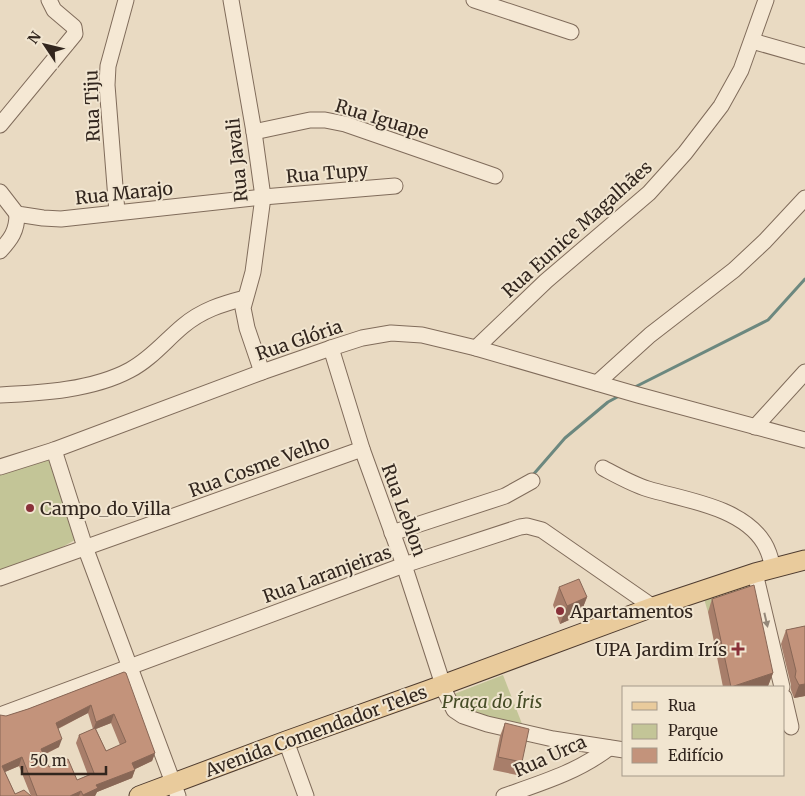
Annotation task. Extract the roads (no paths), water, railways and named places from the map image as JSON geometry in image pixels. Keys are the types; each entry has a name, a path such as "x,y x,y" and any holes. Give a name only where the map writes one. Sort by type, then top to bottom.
{"main road":[{"name":"Avenida Comendador Teles","path":"139,796 176,790 286,741 444,685 653,607 754,573 805,560"}],"street":[{"path":"0,125 75,34 74,27 54,10 49,0"},
{"name":"Rua Tiju","path":"117,212 107,85 108,66 126,0"},
{"name":"Rua Javali","path":"231,0 254,132 263,197 253,272 243,308 244,318 262,372"},
{"path":"474,0 571,32"},
{"name":"Rua Eunice Magalhães","path":"476,348 546,281 649,193 685,153 721,106 741,70 766,0"},
{"path":"752,41 805,56"},
{"name":"Rua Iguape","path":"254,132 310,120 325,120 344,124 495,176"},
{"name":"Rua Tupy","path":"263,197 395,186"},
{"path":"0,192 18,214 17,226 0,251"},
{"name":"Rua Marajo","path":"18,214 61,219 263,197"},
{"path":"597,383 650,335 734,270 765,241 805,198"},
{"path":"0,395 56,392 113,377 130,370 143,361 198,316 216,306 245,298"},
{"name":"Rua Glória","path":"0,467 54,450 262,372 332,348 362,338 391,333 422,335 476,348 618,390 754,428 805,440"},
{"name":"Rua Leblon","path":"332,348 362,449 404,566 450,704 454,710 463,716 487,724 553,739 616,749"},
{"path":"754,428 805,372"},
{"name":"Rua Cosme Velho","path":"0,578 362,449"},
{"path":"54,450 85,547 176,790"},
{"path":"603,468 631,483 689,499 728,513 757,534 769,553 773,568"},
{"path":"389,528 505,496 532,481"},
{"name":"Rua Laranjeiras","path":"0,715 404,566 520,527 533,526 542,530 653,607"},
{"path":"754,573 782,686"},
{"path":"785,701 793,726"},
{"path":"286,741 306,796"},
{"name":"Rua Urca","path":"504,796 557,778 616,749"}],"waterway":[{"path":"633,388 768,320 805,279"},
{"path":"532,476 565,438 608,402 621,395"}],"place":[{"name":"Campo_do_Villa","path":"30,508"},
{"name":"Apartamentos","path":"560,611"},
{"name":"UPA Jardim Irís","path":"738,649"}],"park label":[{"name":"Praça do Íris","path":"492,701"}]}
